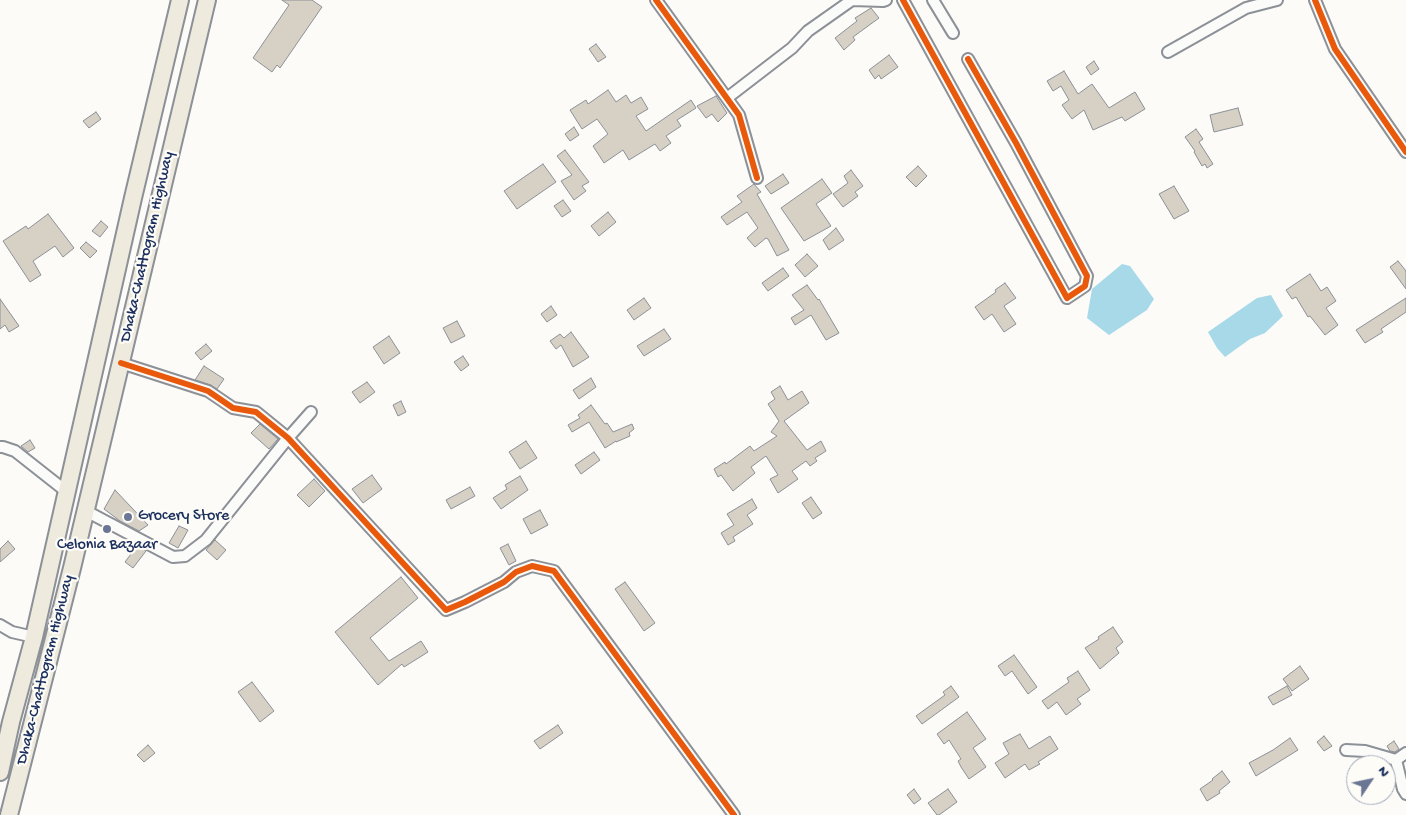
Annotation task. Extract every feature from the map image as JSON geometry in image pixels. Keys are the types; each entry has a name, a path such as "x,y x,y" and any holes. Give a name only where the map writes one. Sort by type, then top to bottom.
{"highway":[{"name":"Dhaka-Chattogram Highway","path":"0,772 11,722 34,637 132,198 180,0"},
{"name":"Dhaka-Chattogram Highway","path":"9,815 86,511 207,0"},
{"path":"164,68 167,76 175,81 184,79 190,72"},
{"path":"156,100 161,92 165,90 173,91 180,96 182,108"}],"street":[{"path":"656,0 739,115 757,178"},
{"path":"727,98 792,48 808,31 852,0 883,2 886,0"},
{"path":"902,0 1067,298 1085,286 1087,276 968,58"},
{"path":"933,0 953,33"},
{"path":"1168,52 1246,8 1277,0"},
{"path":"1315,0 1335,49 1406,152"},
{"path":"121,362 208,392 233,408 256,412 288,438 446,610 504,582 516,572 532,566 554,571 734,815"},
{"path":"86,511 174,557 185,556 206,540 311,412"},
{"path":"0,447 15,451 67,492"},
{"path":"0,625 12,632 34,637"},
{"path":"1346,750 1365,751 1379,755"},
{"path":"1406,754 1396,760 1406,794"}],"water":[{"path":"1122,264 1130,266 1154,299 1147,310 1109,335 1087,318 1092,289"},
{"path":"1271,295 1283,316 1265,333 1250,339 1225,357 1217,348 1208,332 1257,298"}],"building":[{"path":"282,0 312,0 322,7 280,68 277,65 272,72 253,58 289,5"},
{"path":"871,8 879,18 853,37 855,40 844,50 835,38 857,21 855,18"},
{"path":"596,44 606,57 598,62 589,49"},
{"path":"889,55 898,67 881,79 879,75 875,79 869,70"},
{"path":"1094,61 1099,69 1091,75 1086,67"},
{"path":"1064,71 1078,94 1092,84 1109,108 1135,92 1145,109 1125,121 1122,117 1093,130 1084,110 1072,119 1062,105 1069,100 1061,86 1053,91 1047,81"},
{"path":"608,90 616,102 626,95 631,103 641,97 648,109 636,116 646,131 691,100 696,108 677,120 681,126 666,136 671,143 660,151 655,144 629,160 623,150 604,163 593,146 608,134 597,119 582,129 570,110 586,100 588,104"},
{"path":"716,96 727,113 718,122 712,114 706,118 697,106"},
{"path":"1238,108 1243,125 1214,132 1210,115"},
{"path":"96,112 101,119 89,128 83,121"},
{"path":"574,127 579,135 570,141 565,134"},
{"path":"1196,129 1203,139 1199,142 1213,164 1207,168 1205,164 1202,166 1195,151 1185,137"},
{"path":"565,150 589,182 582,186 586,191 574,200 561,181 572,175 557,156"},
{"path":"543,164 556,182 517,209 504,191"},
{"path":"918,166 927,176 916,187 906,177"},
{"path":"851,170 863,186 855,192 858,196 843,207 833,194 848,183 844,176"},
{"path":"783,174 789,183 771,194 765,186"},
{"path":"822,179 832,193 816,204 831,226 804,241 781,208"},
{"path":"754,184 761,192 757,194 789,250 777,256 768,239 766,238 755,247 747,238 758,228 747,212 727,225 721,217 742,202 737,196"},
{"path":"1174,186 1189,211 1174,219 1159,194"},
{"path":"563,200 571,211 562,217 554,206"},
{"path":"608,212 616,222 599,236 591,226"},
{"path":"48,214 74,248 63,257 55,246 33,261 41,275 30,282 3,241 26,226 28,229"},
{"path":"101,221 108,227 100,237 92,231"},
{"path":"836,228 844,240 829,250 823,240"},
{"path":"86,242 97,251 90,258 80,248"},
{"path":"807,254 818,266 805,277 795,265"},
{"path":"1398,261 1406,271 1406,289 1390,267"},
{"path":"783,268 789,276 768,291 762,283"},
{"path":"1310,274 1321,291 1327,287 1336,301 1326,308 1338,325 1325,335 1310,316 1308,317 1296,297 1292,299 1286,290"},
{"path":"1005,283 1016,298 1004,306 1016,324 1004,332 992,314 984,320 975,307"},
{"path":"807,285 819,299 839,333 826,340 811,315 795,325 791,318 804,310 792,295"},
{"path":"644,298 651,308 634,320 627,310"},
{"path":"1406,298 1406,312 1381,329 1383,332 1365,343 1356,330"},
{"path":"0,299 19,326 9,332 5,325 0,329"},
{"path":"551,306 557,315 547,322 541,314"},
{"path":"457,321 465,336 451,343 443,328"},
{"path":"664,329 671,339 644,356 637,346"},
{"path":"571,332 589,357 573,367 561,345 556,349 550,341 560,334 564,338"},
{"path":"389,336 400,353 384,364 373,347"},
{"path":"206,344 212,351 201,360 195,353"},
{"path":"463,356 469,365 461,371 454,362"},
{"path":"204,366 224,379 217,389 195,380"},
{"path":"591,378 596,387 579,399 573,390"},
{"path":"367,382 375,392 360,403 352,392"},
{"path":"780,386 788,400 802,391 809,403 784,421 807,450 821,441 826,451 815,458 817,461 810,466 806,461 792,471 798,479 778,493 770,479 778,475 766,456 751,467 755,473 733,491 721,475 718,477 714,469 725,462 726,464 750,446 754,451 777,436 771,432 779,421 768,404 775,399 771,392"},
{"path":"401,401 406,412 398,416 393,405"},
{"path":"591,405 613,432 632,424 634,429 629,433 630,436 616,441 605,448 589,422 572,432 568,425 580,418 578,415"},
{"path":"260,424 278,439 269,449 251,433"},
{"path":"30,440 35,448 28,452 21,446"},
{"path":"526,441 537,458 520,469 509,452"},
{"path":"594,452 600,460 581,474 575,465"},
{"path":"372,475 382,489 363,503 352,489"},
{"path":"520,476 528,490 501,509 493,498 507,489 505,485"},
{"path":"314,479 325,491 309,507 297,495"},
{"path":"470,487 475,496 451,509 446,500"},
{"name":"Grocery Store","path":"115,490 148,525 139,531 120,521 104,509"},
{"path":"811,497 822,513 813,519 802,503"},
{"path":"752,499 757,508 747,515 753,524 733,537 735,541 728,545 721,533 734,525 727,514"},
{"path":"540,510 548,525 531,534 523,519"},
{"path":"179,526 188,530 178,548 169,543"},
{"path":"215,540 226,550 217,560 206,550"},
{"path":"8,541 15,549 0,562 0,549"},
{"path":"508,544 516,561 509,565 500,548"},
{"path":"137,546 146,551 133,568 125,562"},
{"path":"401,577 418,598 370,638 389,661 421,641 428,652 404,667 402,664 378,685 335,632"},
{"path":"625,582 655,623 644,631 615,589"},
{"path":"1113,627 1123,642 1116,648 1119,653 1100,669 1085,648"},
{"path":"1014,655 1037,687 1028,694 1012,671 1005,676 998,666"},
{"path":"1300,666 1309,679 1292,691 1283,679"},
{"path":"1078,671 1090,690 1077,699 1081,704 1066,715 1057,702 1048,709 1042,701 1069,682 1067,678"},
{"path":"252,682 274,711 260,722 238,692"},
{"path":"951,686 959,697 922,724 916,716 945,695 943,692"},
{"path":"1287,686 1292,695 1273,705 1268,697"},
{"path":"967,712 986,739 973,748 986,767 969,779 958,761 961,759 949,740 944,744 937,734"},
{"path":"558,725 563,733 540,749 534,741"},
{"path":"1020,734 1029,749 1050,736 1058,749 1038,762 1040,764 1029,770 1025,764 1005,778 995,763 1009,754 1003,743"},
{"path":"1324,736 1332,746 1324,751 1317,742"},
{"path":"1290,738 1298,750 1256,776 1249,763"},
{"path":"1394,741 1399,749 1395,752 1390,751 1387,746"},
{"path":"148,745 155,753 144,762 137,755"},
{"path":"1222,771 1230,782 1219,791 1220,793 1207,801 1200,789"},
{"path":"914,789 921,799 914,804 907,795"},
{"path":"948,789 957,802 937,815 928,803"}],"cycle path":[{"path":"656,0 739,115 757,178"},
{"path":"903,0 1067,298 1085,286 1087,276 1016,143 968,59"},
{"path":"1315,0 1335,49 1406,152"},
{"path":"121,363 208,391 233,408 256,412 288,438 446,610 504,582 516,572 532,566 554,571 734,815"}],"place":[{"name":"Grocery Store","path":"128,517"},
{"name":"Celonia Bazaar","path":"107,529"}]}
